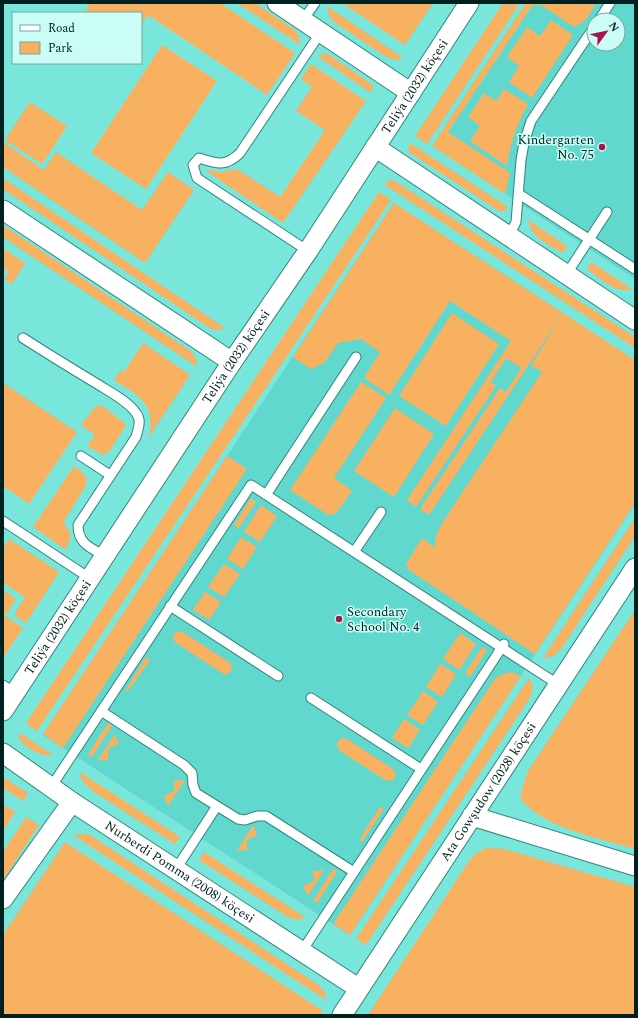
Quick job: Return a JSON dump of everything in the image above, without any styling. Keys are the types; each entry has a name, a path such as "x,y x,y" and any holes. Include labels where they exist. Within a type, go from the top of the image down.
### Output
{"street":[{"path":"277,3 411,93"},
{"name":"Teliýa (2032) köçesi","path":"3,711 9,689 91,579 232,362 308,251 469,3"},
{"path":"375,148 566,275 633,315"},
{"path":"3,210 232,362"},
{"name":"Ata Gowşudow (2028) köçesi","path":"342,1015 358,988 635,568"},
{"name":"Nurberdi Pomma (2008) köçesi","path":"3,753 72,802 358,988"},
{"path":"3,899 72,802"},
{"path":"472,816 635,866"}],"lane":[{"path":"303,20 315,3"},
{"path":"604,12 610,3"},
{"path":"308,251 197,178 193,165 199,158 223,164 233,160 240,153 321,32"},
{"path":"509,236 516,222 521,160 524,142 531,121 586,39"},
{"path":"519,194 635,269"},
{"path":"566,275 607,212"},
{"path":"23,338 112,394 130,406 137,413 139,427 136,436 78,525 78,534 83,543 105,556"},
{"path":"266,495 356,358"},
{"path":"81,456 110,475"},
{"path":"51,787 251,485 503,646 559,685"},
{"path":"354,552 380,512"},
{"path":"3,521 91,579"},
{"path":"170,606 278,676"},
{"path":"302,951 503,646"},
{"path":"312,698 421,769"},
{"path":"101,710 184,765 192,774 193,785 196,792 217,806 238,819 245,820 257,816 266,816 354,872"},
{"path":"176,869 217,806"}],"shaded area":[{"path":"526,3 635,3 635,279 432,146"},
{"name":"Secondary School No. 4","path":"394,203 635,360 635,503 350,935 43,735"}],"green space":[{"path":"90,3 220,3 295,53 267,95 148,15 142,24 142,12 89,12 86,10"},
{"path":"237,3 255,3 295,30 299,36 300,45"},
{"path":"342,3 433,3 405,45"},
{"path":"503,3 520,3 427,144 415,136"},
{"path":"526,3 596,3 590,12 586,12 586,19 584,22 576,26 572,26 541,5 532,6 448,132 510,173 505,194 432,146"},
{"path":"327,6 403,58 397,60 388,58 334,22 329,16"},
{"path":"551,20 573,35 532,98 509,82 519,66 507,57 527,27 540,36"},
{"path":"162,45 217,81 146,189 91,153"},
{"path":"328,54 370,83 373,87 371,93 317,56"},
{"path":"311,64 366,101 283,223 206,171 221,172 237,169 280,197 325,130 296,111 312,87 301,79"},
{"path":"504,89 528,104 514,134 507,166 470,141 480,126 468,117 484,93 496,101"},
{"path":"30,102 67,126 42,164 5,140"},
{"path":"3,142 44,170 56,152 142,210 168,172 194,190 145,263 3,167"},
{"path":"410,143 508,207 503,212 499,211 410,153 408,149"},
{"path":"3,178 225,328 220,330 211,329 3,189"},
{"path":"387,181 395,181 635,337 635,348 385,185"},
{"path":"379,192 391,200 37,731 26,723"},
{"path":"394,203 563,313 429,515 420,509 500,388 506,392 521,368 506,358 491,382 496,386 416,507 407,500 511,341 450,301 389,395 364,378 380,352 361,339 338,343 324,363 311,369 293,357"},
{"path":"528,220 567,246 563,253 536,236"},
{"path":"3,225 192,352 197,361 196,366 3,237"},
{"path":"3,248 25,263 12,284 4,279 9,272 3,267"},
{"path":"591,262 632,289 620,290 608,284 587,269"},
{"path":"452,313 499,344 446,426 399,396"},
{"path":"563,313 635,360 635,503 535,654 409,570 406,564 422,538 434,547 437,533 444,520 542,372 531,365"},
{"path":"143,343 190,375 148,438 150,417 148,409 144,403 131,391 114,380 121,370 124,372"},
{"path":"361,382 386,398 334,478 352,491 337,512 328,515 290,490"},
{"path":"3,383 77,432 29,504 3,486"},
{"path":"101,405 126,424 109,452 103,455 87,446 95,435 81,425 95,407"},
{"path":"395,408 434,434 394,497 354,471"},
{"path":"227,456 247,469 63,748 43,734"},
{"path":"74,466 85,475 87,480 85,487 64,521 71,535 66,550 33,527"},
{"path":"251,498 256,502 239,528 234,525"},
{"path":"261,505 277,516 260,542 244,532"},
{"path":"635,518 635,536 561,649 553,656 543,658"},
{"path":"241,537 257,547 243,569 227,559"},
{"path":"9,539 59,572 26,623 14,615 25,597 3,583 3,548"},
{"path":"224,564 240,574 224,597 208,587"},
{"path":"3,590 16,599 5,616 23,628 3,658"},
{"path":"205,592 221,602 209,620 193,610"},
{"path":"635,610 635,849 574,831 545,818 532,810 521,800 521,792 528,771"},
{"path":"179,631 183,632 229,662 232,668 230,672 226,675 222,673 176,643 173,636"},
{"path":"460,633 476,644 459,670 443,659"},
{"path":"482,647 487,650 470,677 465,673"},
{"path":"146,657 150,660 126,692 125,691"},
{"path":"440,664 456,674 442,697 426,687"},
{"path":"512,672 521,676 350,935 333,924 494,680 500,675"},
{"path":"529,678 533,686 531,696 366,945 356,939"},
{"path":"423,691 438,702 423,725 407,715"},
{"path":"404,719 420,730 408,748 392,738"},
{"path":"108,723 112,726 92,757 88,754"},
{"path":"20,733 53,755 43,755 33,751 18,737"},
{"path":"115,734 119,744 109,748 108,760 98,760"},
{"path":"343,738 347,739 393,769 396,774 395,778 391,781 385,780 340,751 337,743"},
{"path":"80,772 180,837 175,844 94,792 83,781"},
{"path":"3,777 28,793 23,801 3,788"},
{"path":"185,780 168,806 164,796 174,791 174,781"},
{"path":"3,804 15,812 3,831"},
{"path":"380,807 384,809 362,842 360,841 363,833"},
{"path":"26,817 39,825 3,880 3,852"},
{"path":"253,825 257,835 247,840 247,850 237,851"},
{"path":"73,835 90,835 320,986 325,993 326,1000"},
{"path":"65,842 323,1011 320,1015 3,1015 3,935"},
{"path":"486,848 505,849 635,887 635,1015 368,1015 467,864 475,854"},
{"path":"204,852 305,917 297,920 288,917 199,860"},
{"path":"333,869 337,872 317,903 313,901"},
{"path":"324,870 308,896 303,886 314,881 313,871"}],"place":[{"name":"Kindergarten No. 75","path":"602,147"},
{"name":"Secondary School No. 4","path":"339,619"}]}
